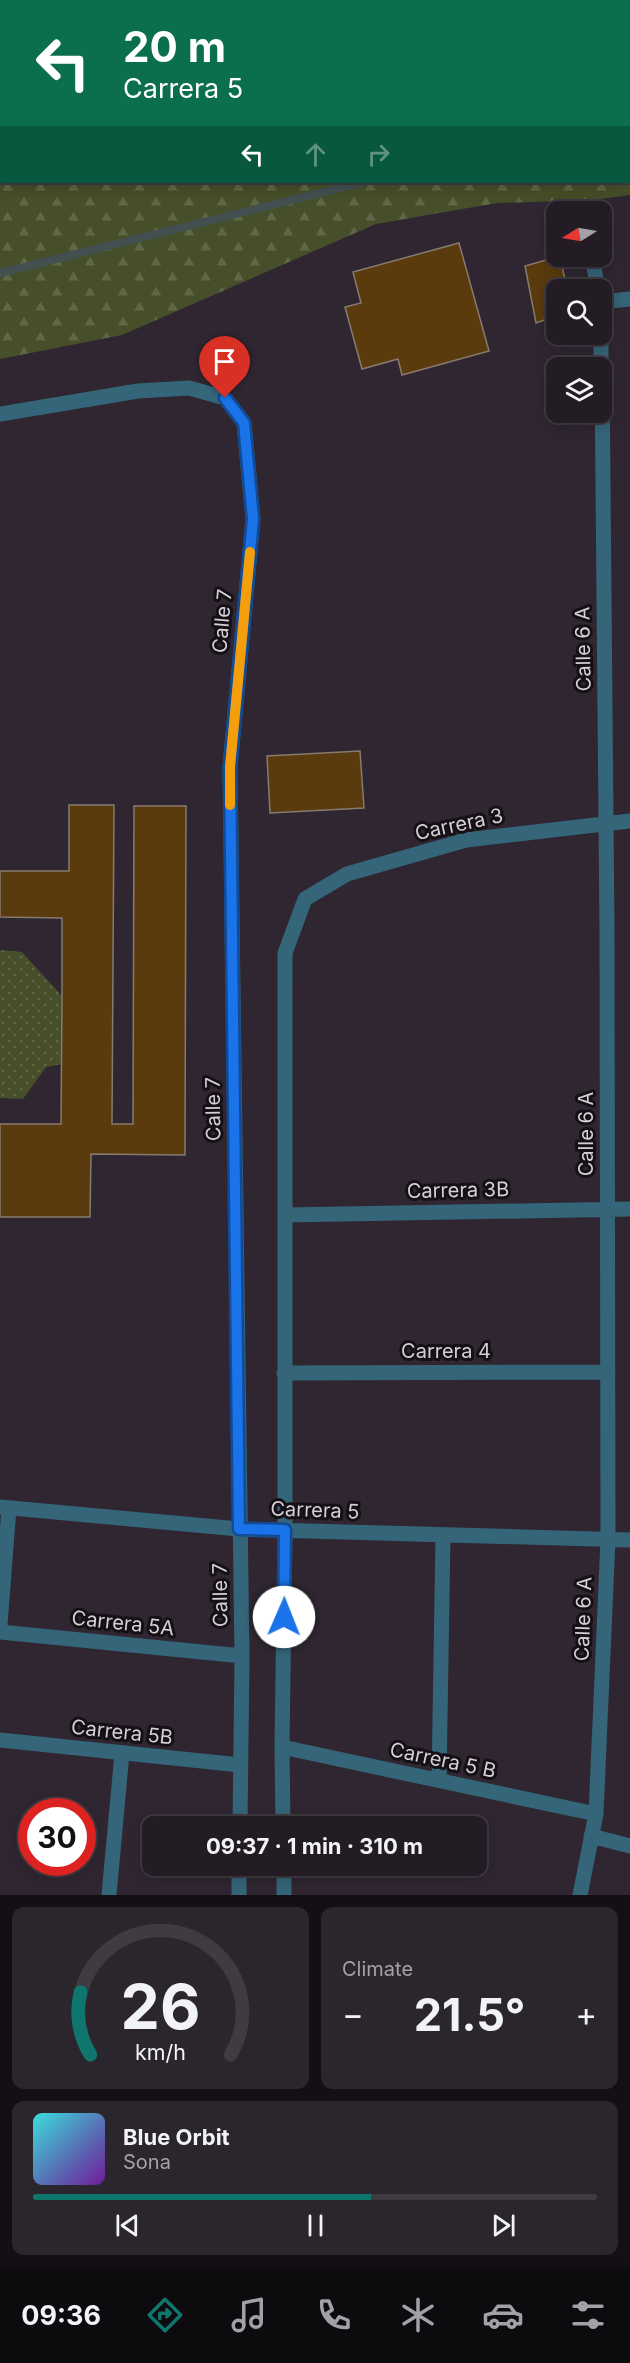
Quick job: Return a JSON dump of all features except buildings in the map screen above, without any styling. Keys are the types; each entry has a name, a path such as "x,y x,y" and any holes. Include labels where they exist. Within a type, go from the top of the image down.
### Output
{"street":[{"path":"612,301 630,299"},
{"name":"Calle 7","path":"0,414 138,391 189,388 225,398 244,423 253,519 230,767 242,1656 240,1816"},
{"name":"Calle 6 A","path":"580,1895 596,1814 608,1539 602,423"},
{"name":"Carrera 3","path":"286,1215 285,953 304,899 347,874 466,840 630,820"},
{"name":"Carrera 3B","path":"286,1215 630,1209"},
{"path":"283,1816 286,1215"},
{"name":"Carrera 4","path":"284,1373 608,1372"},
{"path":"0,1625 5,1508"},
{"name":"Carrera 5","path":"5,1508 239,1529 630,1540"},
{"path":"439,1780 443,1535"},
{"name":"Carrera 5A","path":"0,1632 242,1656"},
{"name":"Carrera 5B","path":"0,1740 240,1766"},
{"name":"Carrera 5 B","path":"282,1747 596,1814"},
{"path":"109,1895 122,1753"},
{"path":"591,1836 630,1846"},
{"path":"239,1876 239,1895"},
{"path":"284,1876 284,1895"}],"green space":[{"path":"0,183 630,183 630,195 593,200 497,203 376,224 122,335 0,359"},
{"path":"0,950 22,952 62,996 62,1064 46,1067 23,1099 0,1098"}],"waterway":[{"path":"0,273 360,183"}],"slow traffic":[{"path":"230,805 230,767 250,552"}],"route":[{"path":"225,398 244,423 253,519 230,767 239,1529 285,1530 284,1617"}]}
